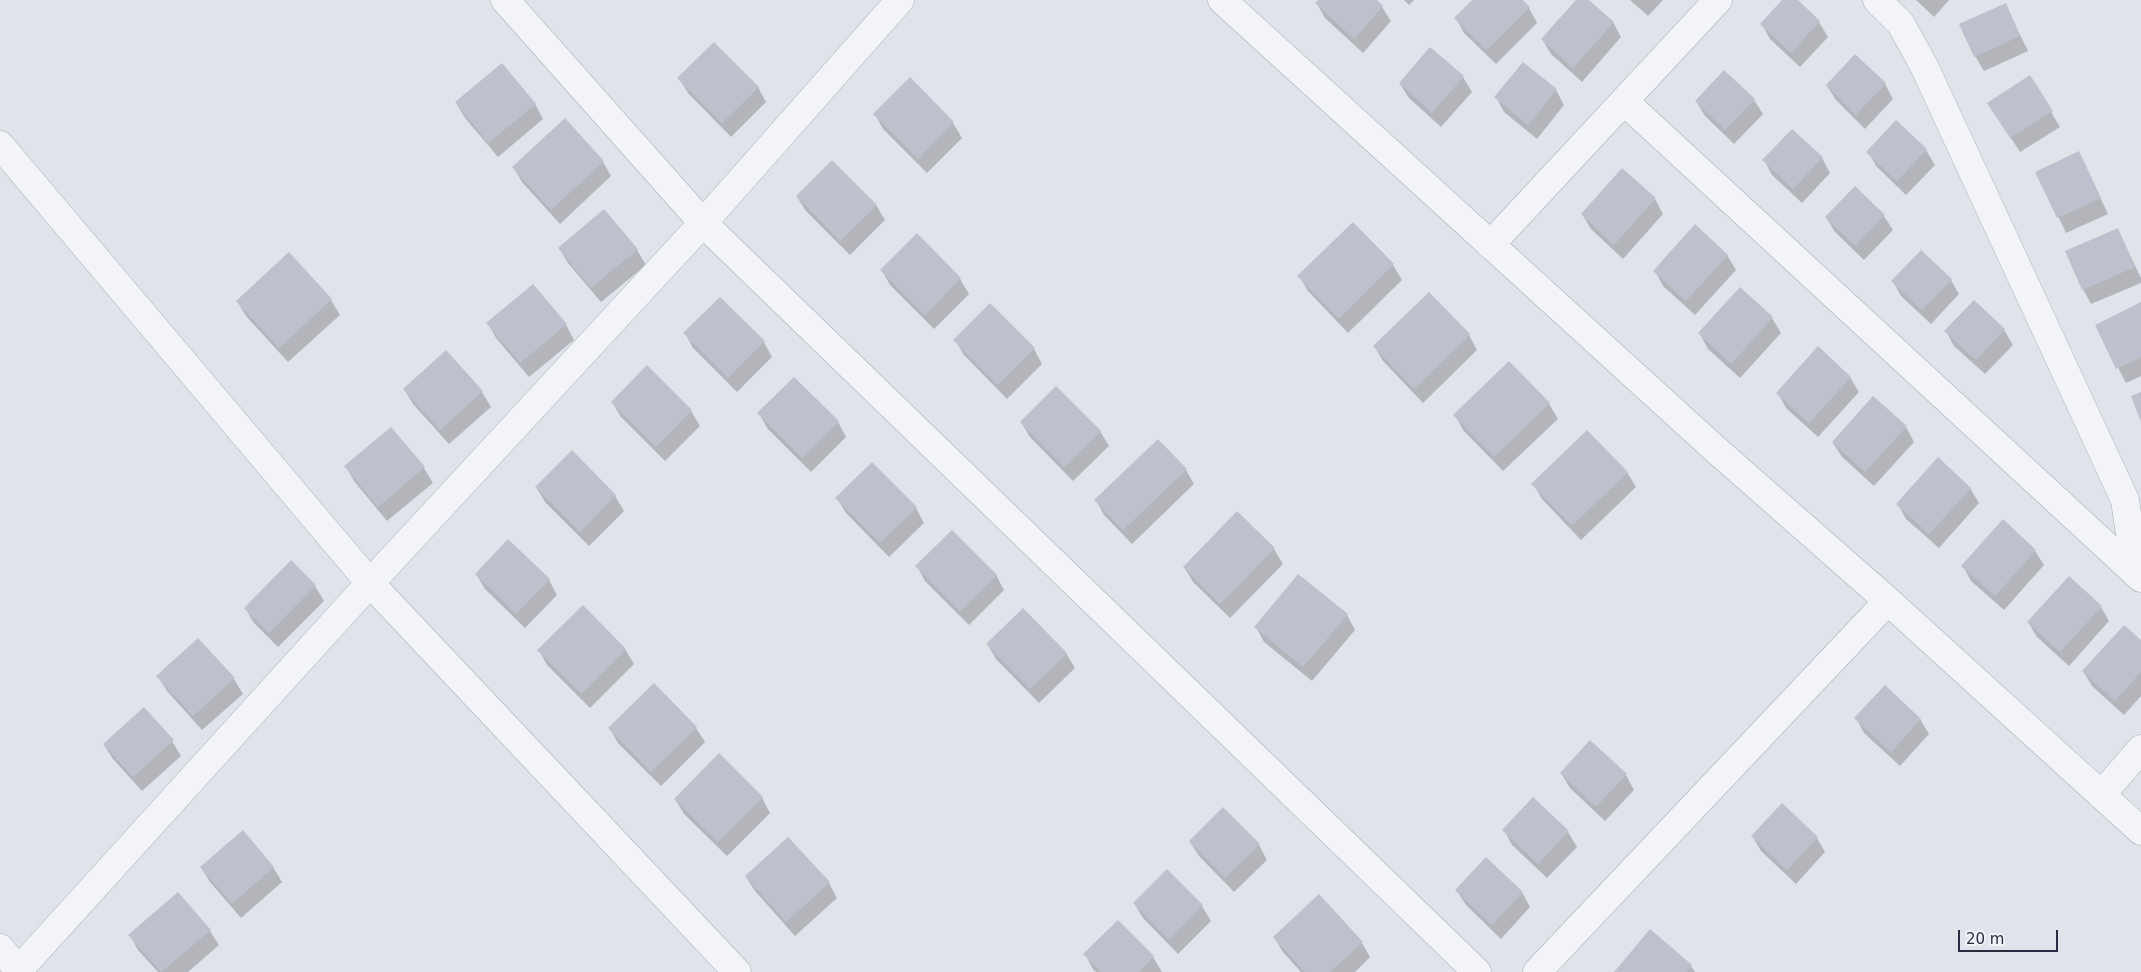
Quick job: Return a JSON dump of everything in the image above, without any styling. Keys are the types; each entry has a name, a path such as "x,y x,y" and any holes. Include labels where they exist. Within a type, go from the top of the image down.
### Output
{"street":[{"path":"505,0 703,223 1477,972"},
{"path":"0,948 18,971 370,583 703,223 900,0"},
{"path":"1222,0 1714,448 1888,602 2141,831"},
{"path":"1490,244 1625,102 1718,0"},
{"path":"1877,0 1901,24 1924,66 2125,500 2139,576"},
{"path":"1625,102 2139,576"},
{"path":"0,145 370,583 737,972"},
{"path":"1537,972 1888,602"},
{"path":"2101,795 2141,749"}],"building":[{"path":"1318,0 1377,0 1383,6 1354,39 1315,3"},
{"path":"1472,0 1523,0 1530,7 1487,50 1454,18"},
{"path":"1576,0 1589,0 1614,22 1573,68 1541,39"},
{"path":"1782,0 1798,0 1820,21 1791,53 1760,24"},
{"path":"2006,3 2020,36 1974,57 1959,24"},
{"path":"714,42 759,87 722,123 677,78"},
{"path":"1430,47 1464,76 1432,113 1399,83"},
{"path":"1855,54 1886,83 1856,115 1826,85"},
{"path":"1523,62 1557,89 1528,125 1494,97"},
{"path":"502,63 536,104 488,143 455,102"},
{"path":"1724,70 1755,99 1725,130 1695,101"},
{"path":"2030,75 2053,111 2010,138 1987,103"},
{"path":"910,77 954,122 918,159 873,114"},
{"path":"565,118 604,161 551,210 512,167"},
{"path":"1896,120 1927,149 1897,181 1866,152"},
{"path":"1792,129 1823,157 1793,189 1762,160"},
{"path":"2079,151 2101,198 2057,218 2035,172"},
{"path":"832,160 877,205 840,241 796,196"},
{"path":"1622,168 1656,198 1614,245 1581,214"},
{"path":"1855,186 1885,215 1855,246 1825,217"},
{"path":"604,209 638,249 591,288 558,248"},
{"path":"1353,222 1394,264 1339,319 1297,276"},
{"path":"1695,224 1728,255 1686,301 1653,271"},
{"path":"2118,228 2135,267 2082,290 2065,251"},
{"path":"917,233 961,278 925,315 880,270"},
{"path":"1921,250 1952,279 1922,310 1891,281"},
{"path":"289,252 332,299 279,348 236,301"},
{"path":"533,284 567,324 520,363 486,323"},
{"path":"1740,287 1773,317 1731,364 1698,333"},
{"path":"1429,292 1470,334 1414,389 1373,346"},
{"path":"720,297 765,341 728,378 683,333"},
{"path":"1974,300 2005,329 1976,360 1944,331"},
{"path":"2141,302 2141,357 2116,369 2095,325"},
{"path":"990,303 1035,348 998,385 953,340"},
{"path":"1818,346 1851,377 1809,423 1776,393"},
{"path":"446,350 483,391 440,430 403,389"},
{"path":"1509,361 1550,403 1494,457 1453,415"},
{"path":"647,365 692,410 656,447 611,402"},
{"path":"794,377 839,421 802,458 757,413"},
{"path":"1056,386 1101,431 1064,467 1020,422"},
{"path":"2141,392 2141,422 2131,396"},
{"path":"1873,396 1907,426 1865,472 1832,442"},
{"path":"391,427 425,467 378,507 344,466"},
{"path":"1587,430 1628,472 1572,526 1531,484"},
{"path":"1158,439 1187,469 1123,530 1094,500"},
{"path":"572,450 616,495 580,532 535,487"},
{"path":"1938,457 1971,488 1929,534 1896,504"},
{"path":"872,462 917,507 880,543 835,498"},
{"path":"1237,511 1275,548 1220,604 1183,567"},
{"path":"2003,519 2036,550 1995,596 1961,566"},
{"path":"952,530 997,575 960,611 915,566"},
{"path":"508,539 550,579 516,614 475,574"},
{"path":"291,560 316,585 269,633 244,608"},
{"path":"1298,574 1348,614 1303,667 1254,627"},
{"path":"2069,576 2102,606 2060,652 2027,622"},
{"path":"583,605 626,649 581,694 537,650"},
{"path":"1023,608 1067,653 1030,689 986,644"},
{"path":"2124,625 2141,640 2141,672 2115,701 2082,671"},
{"path":"198,638 235,678 193,716 156,676"},
{"path":"654,683 697,727 651,772 608,728"},
{"path":"1885,685 1921,719 1891,752 1854,718"},
{"path":"144,707 174,740 133,777 103,744"},
{"path":"1590,740 1627,774 1596,807 1560,773"},
{"path":"719,753 763,797 718,842 674,799"},
{"path":"1533,797 1569,831 1538,864 1502,830"},
{"path":"1782,803 1818,837 1787,870 1751,836"},
{"path":"1223,807 1260,844 1225,878 1189,841"},
{"path":"243,830 274,867 232,904 200,867"},
{"path":"788,837 830,882 786,922 745,876"},
{"path":"1486,857 1523,892 1492,925 1455,890"},
{"path":"1167,869 1203,905 1169,940 1133,903"},
{"path":"178,892 211,930 161,972 128,935"},
{"path":"1319,894 1363,942 1330,972 1305,972 1273,937"},
{"path":"1118,920 1154,956 1139,972 1101,972 1083,954"},
{"path":"1650,929 1692,965 1687,972 1614,972"}]}
